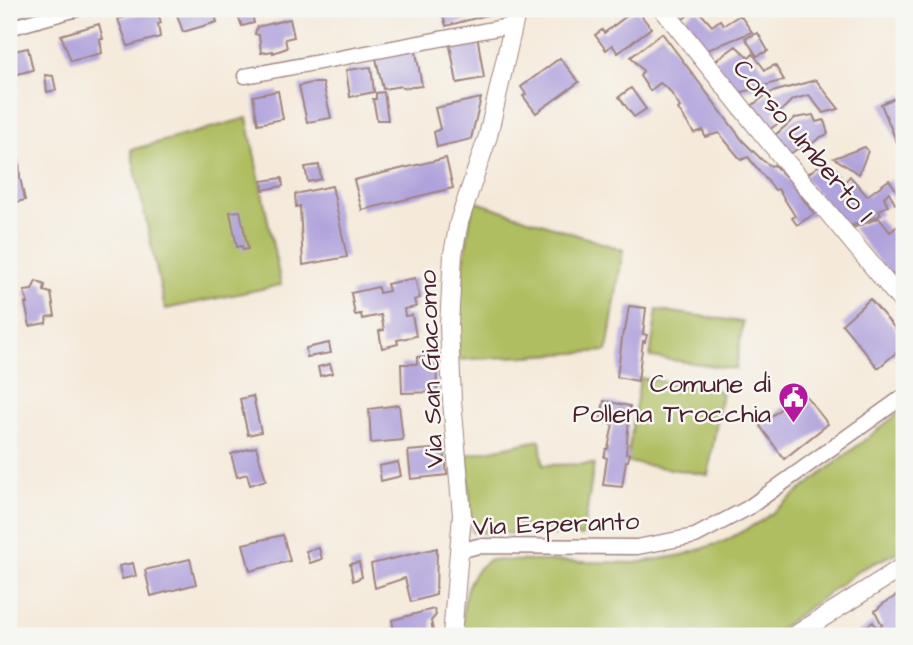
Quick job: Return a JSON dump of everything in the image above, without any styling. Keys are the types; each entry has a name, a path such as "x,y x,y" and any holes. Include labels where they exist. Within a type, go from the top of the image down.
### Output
{"street":[{"path":"9,28 77,9"},
{"name":"Corso Umberto I","path":"663,9 904,304"},
{"name":"Via San Giacomo","path":"245,76 515,17 488,135 459,222 453,254 449,325 452,401 462,515 452,636"},
{"name":"Via Esperanto","path":"460,551 478,546 637,547 695,536 748,508 904,396"},
{"path":"794,636 904,566"}],"green space":[{"path":"247,118 281,285 165,309 131,150"},
{"path":"474,201 623,250 607,351 458,360 462,280"},
{"path":"657,310 743,322 736,369 650,357"},
{"path":"640,378 722,391 708,475 627,462"},
{"path":"904,409 904,549 861,569 770,636 461,636 469,584 473,575 489,560 635,563 683,555 725,541 763,520"},
{"path":"540,440 543,465 594,464 583,536 472,532 467,455"}],"building":[{"path":"157,9 161,23 158,24 160,37 128,46 118,19"},
{"path":"175,9 213,9 217,22 183,32"},
{"path":"251,9 254,23 242,26 236,11"},
{"path":"441,9 506,9 506,10 446,26"},
{"path":"636,9 651,28 618,53 612,45 606,50 595,35 602,30 604,33"},
{"path":"697,9 712,26 720,20 724,25 740,15 752,32 705,51 680,21"},
{"path":"290,19 294,37 285,39 287,48 273,53 261,53 259,35 255,34 257,27"},
{"path":"99,24 103,39 100,39 102,53 71,61 61,35"},
{"path":"662,33 743,141 762,160 774,165 790,181 814,214 797,225 792,218 795,216 778,189 775,190 748,157 741,160 719,133 705,137 703,130 694,133 669,90 660,83 650,91 640,76 643,71 631,57"},
{"path":"758,33 768,51 757,56 745,38"},
{"path":"477,34 484,78 457,83 449,40"},
{"path":"415,46 422,86 383,89 375,54"},
{"path":"736,46 749,58 753,54 765,70 775,65 784,80 739,93 715,61"},
{"path":"28,48 33,70 9,76 9,52"},
{"path":"560,58 579,82 536,113 523,96 526,94 521,87"},
{"path":"371,67 374,92 350,97 346,70"},
{"path":"45,75 53,76 56,90 47,92"},
{"path":"816,80 839,109 823,113 809,95 792,100 780,112 776,109 773,112 780,122 769,130 750,107 769,93"},
{"path":"323,83 331,118 307,122 299,86"},
{"path":"631,88 646,109 634,117 619,97"},
{"path":"278,91 283,119 258,124 253,96"},
{"path":"384,92 388,120 377,120 373,99 376,99 376,93"},
{"path":"904,94 904,143 898,145 881,104"},
{"path":"481,98 471,139 437,147 434,132 440,129 435,108"},
{"path":"813,115 816,122 824,120 828,134 803,151 800,147 789,155 774,136 795,118"},
{"path":"865,147 868,151 859,174 834,158"},
{"path":"446,158 453,188 362,210 354,180"},
{"path":"19,161 25,200 9,204 9,163"},
{"path":"822,163 844,183 850,176 867,196 889,180 902,198 904,197 904,214 899,202 895,204 889,192 884,197 888,206 879,210 881,215 845,228 804,177"},
{"path":"319,165 321,179 308,182 305,167"},
{"path":"282,178 283,186 263,190 262,181"},
{"path":"332,186 347,257 303,265 300,206 296,207 295,194"},
{"path":"240,211 248,249 243,250 242,246 237,247 230,212"},
{"path":"879,218 890,232 902,223 904,227 904,286 894,273 891,277 852,228"},
{"path":"415,278 420,298 414,300 416,307 404,309 405,316 412,315 416,336 397,340 398,344 382,348 379,331 384,330 381,315 362,319 361,314 355,315 351,293 378,287 379,293 389,291 387,284"},
{"path":"36,281 45,285 44,291 51,293 55,316 47,317 46,323 30,326 24,291 32,290"},
{"path":"870,299 904,339 904,346 878,368 842,324"},
{"path":"629,306 646,308 643,334 647,335 645,342 643,341 638,381 617,377"},
{"path":"329,343 331,353 307,357 306,348"},
{"path":"436,356 437,392 402,393 401,364 417,364 417,357"},
{"path":"330,364 333,373 320,376 318,367"},
{"name":"Comune di Pollena Trocchia","path":"802,391 828,424 784,459 760,426"},
{"path":"253,396 261,432 248,435 240,399"},
{"path":"604,401 630,406 626,453 630,454 626,461 622,487 603,485 607,458 604,457 613,424 600,421"},
{"path":"399,405 403,440 371,443 369,409"},
{"path":"256,447 266,480 250,485 247,474 237,477 231,454"},
{"path":"444,448 447,475 411,479 408,451"},
{"path":"398,462 401,476 381,481 379,466"},
{"path":"283,535 290,561 250,571 243,544"},
{"path":"319,548 322,559 310,563 306,551"},
{"path":"437,548 436,595 411,602 405,578 375,588 371,564"},
{"path":"190,559 196,584 151,596 145,570"},
{"path":"359,562 362,577 353,581 350,564"},
{"path":"133,563 136,576 122,579 119,566"},
{"path":"904,591 904,633 897,636 853,636 873,622 877,629 882,625 875,611"},
{"path":"434,609 436,615 431,621 434,636 395,636 392,620"}],"place":[{"name":"Comune di Pollena Trocchia","path":"794,425"}]}
